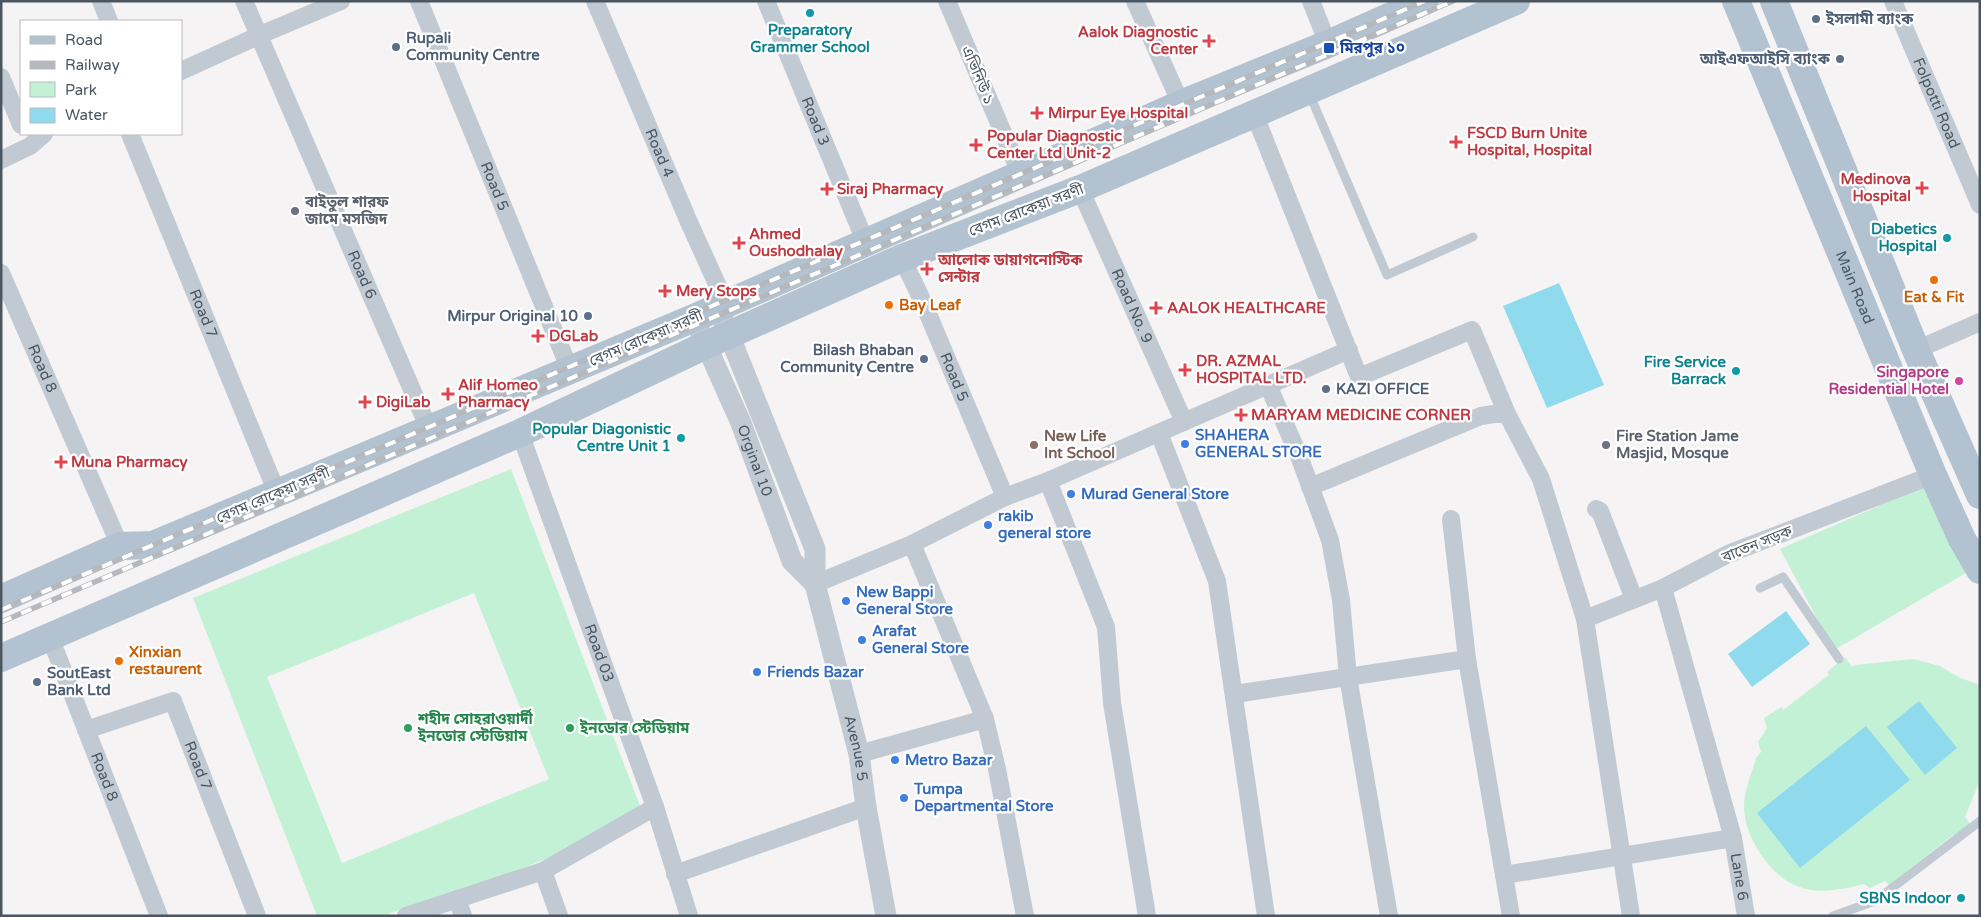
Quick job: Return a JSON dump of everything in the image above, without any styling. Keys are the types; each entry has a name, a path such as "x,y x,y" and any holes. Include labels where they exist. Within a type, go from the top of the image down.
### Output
{"main road":[{"name":"বেগম রোকেয়া সরণী","path":"1,599 120,546 153,545 713,310 1181,104 1328,44 1424,1"},
{"name":"বেগম রোকেয়া সরণী","path":"1,658 716,347 902,258 1080,190 1516,1"},
{"name":"Main Road","path":"1736,1 1933,475 1962,539 1980,570"},
{"path":"1774,1 1916,350 1980,495"}],"street":[{"path":"101,1 109,20"},
{"name":"Road 6","path":"244,1 429,429"},
{"path":"182,71 341,1"},
{"name":"Road 5","path":"419,1 570,370"},
{"name":"Road 4","path":"595,1 688,220 713,310"},
{"name":"Road 3","path":"766,1 865,242"},
{"name":"এভিনিউ ১","path":"947,1 1021,176"},
{"path":"1135,1 1181,104"},
{"path":"1310,1 1328,44"},
{"name":"Folpotti Road","path":"1893,1 1980,205"},
{"path":"1,77 20,123"},
{"path":"1254,113 1359,377 1472,330 1507,414 1542,479 1584,619 1631,916"},
{"path":"1,160 28,140 41,135"},
{"name":"Road 7","path":"130,135 277,493"},
{"name":"Road No. 9","path":"1080,190 1184,422"},
{"name":"Road 5","path":"902,258 923,302 1005,497"},
{"name":"Road 8","path":"1,272 120,546"},
{"path":"713,310 716,347"},
{"path":"1916,350 1980,322"},
{"name":"Orginal 10","path":"716,347 741,423 792,561 815,584"},
{"name":"Avenue 5","path":"716,347 815,548 815,584 859,754 885,916"},
{"path":"815,584 912,544 1005,497 1048,481 1349,350"},
{"path":"1268,386 1299,456 1330,540 1340,600 1348,677 1389,916"},
{"path":"1310,487 1481,416 1507,414"},
{"name":"Road 03","path":"520,433 655,807 689,916"},
{"path":"1158,433 1218,581 1266,916"},
{"name":"বাতেন সড়ক","path":"1584,619 1662,588 1728,554 1933,475"},
{"path":"1048,481 1106,627 1112,703 1147,916"},
{"path":"1596,508 1600,511 1634,599"},
{"path":"1451,519 1467,659 1511,916"},
{"path":"912,544 985,719 997,769 1025,916"},
{"name":"Lane 6","path":"1662,588 1733,838 1746,916"},
{"name":"Road 8","path":"50,637 159,916"},
{"path":"1235,694 1467,659"},
{"name":"Road 7","path":"86,730 173,701 257,916"},
{"path":"859,754 985,719"},
{"path":"406,916 460,908 543,870 655,807"},
{"path":"675,874 866,807"},
{"path":"1504,875 1733,838"},
{"path":"543,870 559,916"}],"lane":[{"path":"1308,91 1387,275 1473,237"},
{"path":"1760,588 1783,577 1839,659"},
{"path":"1833,916 1875,901 1980,821"}],"green space":[{"name":"ইনডোর স্টেডিয়াম","path":"511,469 645,819 501,877 474,884 382,916 317,916 193,598","holes":["474,593 549,779 342,863 267,677"]},
{"path":"1929,484 1971,570 1834,650 1780,549"},
{"path":"1845,657 1852,667 1855,665 1913,659 1940,666 1960,678 1978,684 1980,686 1980,780 1965,817 1971,825 1955,838 1953,835 1907,871 1891,887 1885,881 1870,888 1864,884 1818,891 1805,889 1782,877 1760,853 1747,825 1744,812 1745,794 1756,758 1761,752 1758,742 1767,728 1764,718 1781,707 1783,710 1829,675 1827,672"}],"water":[{"path":"1559,283 1604,385 1547,408 1503,306"},
{"path":"1786,611 1810,644 1752,687 1728,654"},
{"path":"1919,701 1957,748 1925,775 1887,727"},
{"path":"1866,726 1910,780 1800,868 1757,813"}],"railway":[{"path":"1,610 1425,1"},
{"path":"1,622 1453,1"}],"place":[{"name":"Preparatory Grammer School","path":"810,13"},
{"name":"ইসলামী ব্যাংক","path":"1816,19"},
{"name":"Aalok Diagnostic Center","path":"1209,41"},
{"name":"Rupali Community Centre","path":"396,47"},
{"name":"মিরপুর ১০","path":"1329,48"},
{"name":"আইএফআইসি ব্যাংক","path":"1840,59"},
{"name":"Mirpur Eye Hospital","path":"1037,113"},
{"name":"FSCD Burn Unite Hospital, Hospital","path":"1456,142"},
{"name":"Popular Diagnostic Center Ltd Unit-2","path":"976,145"},
{"name":"Medinova Hospital","path":"1922,188"},
{"name":"Siraj Pharmacy","path":"827,189"},
{"name":"বাইতুল শারফ জামে মসজিদ","path":"295,211"},
{"name":"Diabetics Hospital","path":"1947,238"},
{"name":"Ahmed Oushodhalay","path":"739,243"},
{"name":"আলোক ডায়াগনোস্টিক সেন্টার","path":"927,269"},
{"name":"Eat & Fit","path":"1934,280"},
{"name":"Mery Stops","path":"665,291"},
{"name":"Bay Leaf","path":"889,305"},
{"name":"AALOK HEALTHCARE","path":"1156,308"},
{"name":"Mirpur Original 10","path":"588,316"},
{"name":"DGLab","path":"538,336"},
{"name":"Bilash Bhaban Community Centre","path":"924,359"},
{"name":"DR. AZMAL HOSPITAL LTD.","path":"1185,370"},
{"name":"Fire Service Barrack","path":"1736,371"},
{"name":"Singapore Residential Hotel","path":"1959,381"},
{"name":"KAZI OFFICE","path":"1326,389"},
{"name":"Alif Homeo Pharmacy","path":"448,394"},
{"name":"DigiLab","path":"365,402"},
{"name":"MARYAM MEDICINE CORNER","path":"1241,415"},
{"name":"Popular Diagonistic Centre Unit 1","path":"681,438"},
{"name":"SHAHERA GENERAL STORE","path":"1185,444"},
{"name":"New Life Int School","path":"1034,445"},
{"name":"Fire Station Jame Masjid, Mosque","path":"1606,445"},
{"name":"Muna Pharmacy","path":"61,462"},
{"name":"Murad General Store","path":"1071,494"},
{"name":"rakib general store","path":"988,525"},
{"name":"New Bappi General Store","path":"846,601"},
{"name":"Arafat General Store","path":"862,640"},
{"name":"Xinxian restaurent","path":"119,661"},
{"name":"Friends Bazar","path":"757,672"},
{"name":"SoutEast Bank Ltd","path":"37,682"},
{"name":"শহীদ সোহরাওয়ার্দী ইনডোর স্টেডিয়াম","path":"408,728"},
{"name":"ইনডোর স্টেডিয়াম","path":"570,728"},
{"name":"Metro Bazar","path":"895,760"},
{"name":"Tumpa Departmental Store","path":"904,798"},
{"name":"SBNS Indoor","path":"1961,898"}]}
